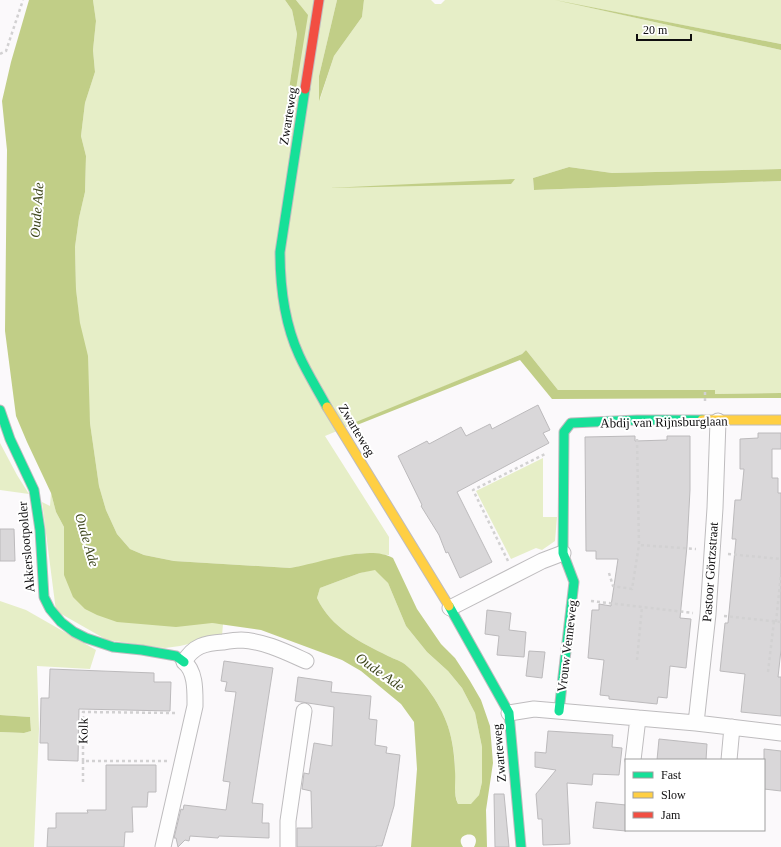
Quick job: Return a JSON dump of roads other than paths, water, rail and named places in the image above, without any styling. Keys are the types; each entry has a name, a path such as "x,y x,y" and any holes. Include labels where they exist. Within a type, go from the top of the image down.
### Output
{"street":[{"name":"Zwarteweg","path":"319,0 280,252 280,277 283,302 288,324 299,355 320,393 450,608 509,713 521,847"},
{"name":"Akkerslootpolder","path":"0,410 10,439 34,490 38,515 44,597 50,609 61,622 74,632 86,638 113,647 176,656 184,662"},
{"name":"Abdij van Rijnsburglaan","path":"574,582 563,553 564,432 572,423 637,420 781,420"},
{"name":"Pastoor Görtzstraat","path":"696,723 708,614 718,421"},
{"path":"450,608 515,574 563,553"},
{"name":"Vrouw Venneweg","path":"559,711 574,582"},
{"path":"163,847 195,706 195,686 188,665 184,662 189,652 199,646 212,642 242,640 274,647 306,661"},
{"name":"Vrouw Venneweg","path":"509,713 534,709 696,723 781,733"},
{"path":"288,847 288,821 304,712"},
{"path":"633,759 638,718"},
{"path":"729,759 732,727"}],"water":[{"name":"Oude Ade","path":"29,0 93,0 96,21 93,50 95,72 85,103 81,136 86,156 85,192 79,218 75,247 76,289 80,323 88,356 90,423 99,486 106,510 117,534 130,549 144,555 174,561 290,568 357,554 383,554 393,558 417,609 441,644 455,658 481,700 490,726 493,763 486,810 487,847 474,847 476,841 475,837 468,835 461,838 463,847 411,847 417,769 414,722 401,704 361,671 342,660 261,630 212,623 176,627 117,622 85,609 73,597 64,575 64,527 56,512 51,493 16,416 5,331 7,150 2,101 11,62","holes":["375,570 388,583 406,626 427,652 448,671 462,688 475,713 482,747 482,782 479,795 471,804 458,804 456,800 454,758 451,735 443,714 432,694 414,672 405,664 367,645 338,626 323,609 317,598 320,588 360,573"]},
{"path":"285,0 296,0 308,15 289,132 283,131 297,34 292,10"},
{"path":"337,0 364,0 362,17 334,56 319,101 319,76"},
{"path":"555,0 781,44 781,50"},
{"path":"569,167 612,173 781,169 781,181 534,190 533,178"},
{"path":"515,179 511,184 329,188"},
{"path":"526,350 558,390 715,390 715,394 781,393 781,398 552,399 520,360 352,427 351,424 522,354"},
{"path":"0,715 30,717 31,731 24,733 0,732"}]}
